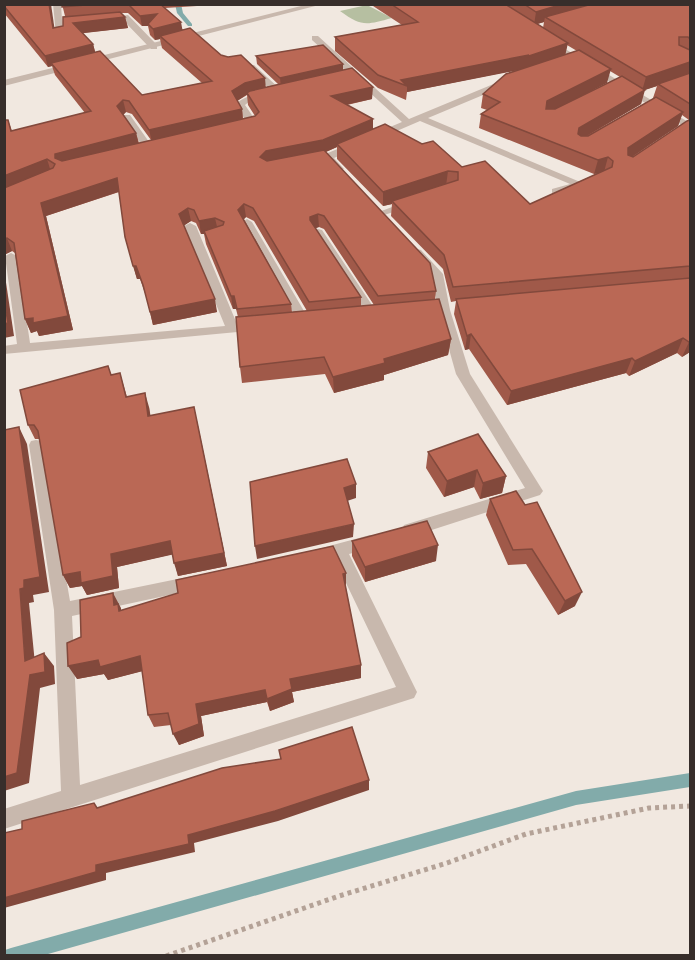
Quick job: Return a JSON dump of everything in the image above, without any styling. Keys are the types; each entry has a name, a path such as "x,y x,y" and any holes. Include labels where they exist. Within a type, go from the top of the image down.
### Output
{"street":[{"path":"57,4 60,35"},
{"path":"4,83 320,4"},
{"path":"107,9 109,19"},
{"path":"99,20 125,17 154,47"},
{"path":"59,23 69,22"},
{"path":"540,35 690,127"},
{"path":"315,38 354,74 414,120 584,183 556,191"},
{"path":"555,65 576,58"},
{"path":"245,61 278,92"},
{"path":"343,76 354,74"},
{"path":"350,181 322,158 523,76"},
{"path":"608,87 619,84"},
{"path":"230,129 253,124 240,105 245,101 288,90"},
{"path":"640,97 650,93"},
{"path":"639,110 652,104"},
{"path":"127,117 143,151 160,146"},
{"path":"678,131 690,127"},
{"path":"381,213 421,200"},
{"path":"247,222 305,323"},
{"path":"190,226 201,239 233,329"},
{"path":"318,232 374,316"},
{"path":"305,559 339,551 535,492 463,374 444,310 437,274 405,239"},
{"path":"11,256 24,349"},
{"path":"4,350 269,326"},
{"path":"36,445 63,610 71,798"},
{"path":"4,819 408,692 339,551"},
{"path":"63,610 213,578"}],"path":[{"path":"166,956 339,896 447,863 526,834 649,808 690,806"}],"green space":[{"path":"367,5 392,18 364,23 340,11"}],"building":[{"path":"4,4 49,4 53,28 63,26 63,17 120,12 125,17 73,23 93,44 45,56"},
{"path":"62,4 98,4 62,7"},
{"path":"128,4 160,4 181,22 153,29 148,24 157,14 140,16"},
{"path":"391,4 505,4 568,43 526,57 529,55 401,80 407,86 378,75 335,37 418,22"},
{"path":"524,4 563,4 536,12"},
{"path":"592,4 690,4 690,39 679,37 679,45 690,50 690,62 646,77 545,17"},
{"path":"190,28 221,55 228,57 241,55 265,78 245,83 232,91 242,109 149,130 129,101 123,100 117,106 136,133 55,154 55,158 62,161 255,116 259,112 247,93 250,91 352,68 373,87 331,96 373,119 323,140 266,151 260,157 267,161 324,150 430,263 436,291 378,296 324,216 318,214 310,217 310,220 361,297 309,302 253,208 244,204 238,210 291,304 237,309 234,296 231,296 204,231 223,225 224,222 215,218 199,221 194,210 188,208 179,214 215,299 150,312 143,285 136,266 133,266 125,237 117,178 41,203 68,316 33,323 33,318 25,319 14,243 7,238 4,239 4,188 53,168 55,164 47,159 4,176 4,120 8,120 11,131 91,111 51,63 100,51 142,95 212,81 160,36"},
{"path":"323,45 343,64 280,78 256,56"},
{"path":"579,50 611,69 547,101 546,109 555,109 622,76 645,90 579,128 578,134 581,136 588,136 656,97 683,112 628,148 628,155 633,157 690,120 690,266 453,287 444,255 392,201 458,180 458,172 448,171 383,192 337,144 385,124 422,144 433,141 462,167 485,161 530,204 612,167 613,161 608,157 598,160 481,114 500,102 483,94 506,74"},
{"path":"690,73 690,104 658,84"},
{"path":"690,278 689,342 683,338 635,361 632,358 511,391 471,334 467,336 456,299"},
{"path":"4,299 8,323 4,324"},
{"path":"439,299 451,339 384,359 385,363 333,377 324,357 240,367 236,317"},
{"path":"108,366 111,375 120,373 126,397 145,393 148,416 194,407 224,553 174,563 170,541 111,554 113,576 81,583 80,572 63,575 38,431 34,425 28,425 20,390"},
{"path":"19,427 40,577 24,580 24,588 20,589 25,661 44,653 45,672 30,675 17,773 4,777 4,430"},
{"path":"478,434 506,476 483,483 477,470 447,481 428,452"},
{"path":"347,459 356,484 344,488 354,524 255,546 250,482"},
{"path":"516,491 525,505 537,502 582,592 565,601 532,549 513,550 490,499"},
{"path":"427,521 438,545 365,567 352,541"},
{"path":"333,546 346,573 343,574 361,665 290,679 292,689 267,699 265,690 196,704 199,724 173,734 168,713 148,715 140,656 100,667 98,660 68,666 67,643 81,637 80,600 113,593 114,605 118,604 119,611 178,593 176,580"},
{"path":"352,727 369,780 275,811 188,835 189,844 96,865 96,872 4,898 4,833 22,829 22,821 94,803 97,808 222,768 281,759 279,750"}],"waterway":[{"path":"178,4 180,13 190,25"},
{"path":"11,956 576,798 690,780"}]}
